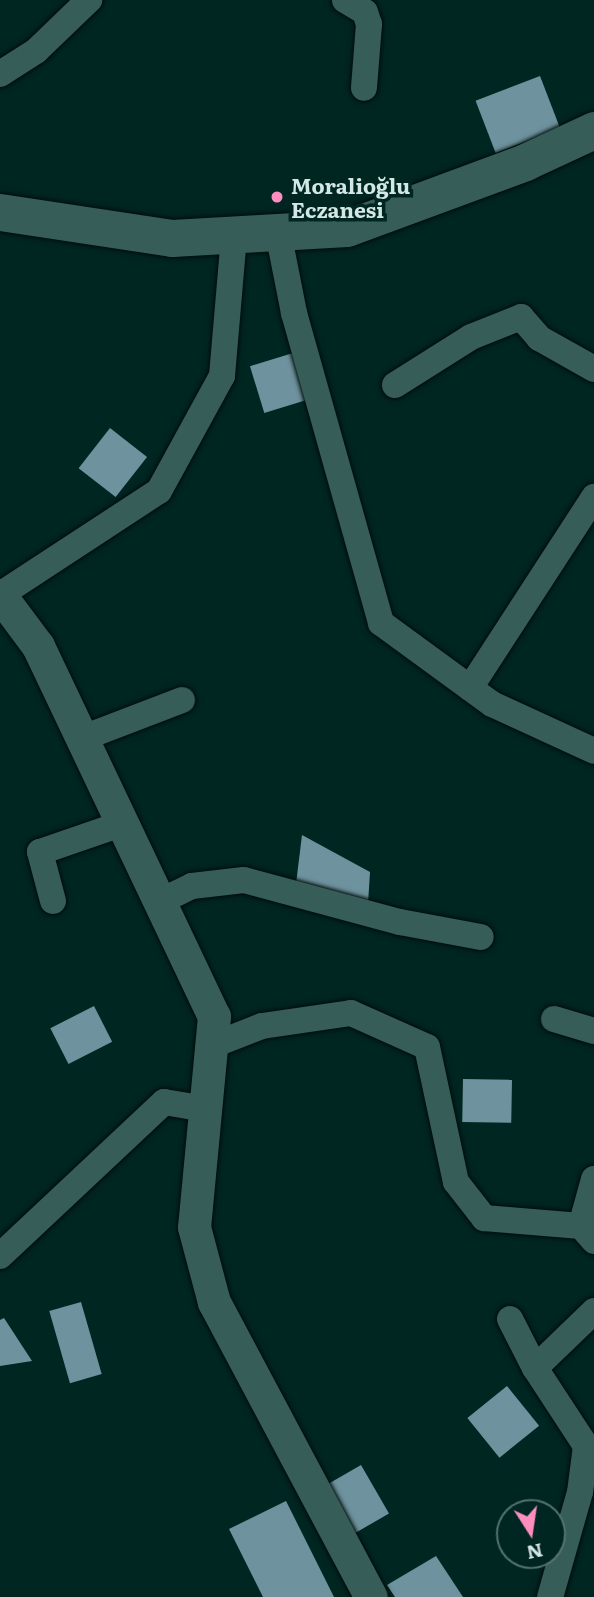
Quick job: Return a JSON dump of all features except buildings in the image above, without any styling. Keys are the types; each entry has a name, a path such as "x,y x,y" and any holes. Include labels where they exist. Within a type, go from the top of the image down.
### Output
{"main road":[{"path":"0,212 172,237 347,228 525,162 594,130"}],"street":[{"path":"0,74 36,51 89,0"},
{"path":"345,0 365,12 369,24 364,88"},
{"path":"278,232 301,340 382,623 492,704 594,751"},
{"path":"234,234 222,376 159,491 0,595 38,646 214,1016 194,1227 214,1302 371,1597"},
{"path":"395,385 471,337 521,317 538,338 594,369"},
{"path":"470,688 594,497"},
{"path":"83,738 183,700"},
{"path":"53,901 40,852 124,823"},
{"path":"161,901 192,886 244,880 400,922 481,937"},
{"path":"211,1046 262,1026 351,1013 427,1047 456,1182 484,1218 587,1233 594,1179"},
{"path":"554,1019 594,1031"},
{"path":"0,1256 164,1102 206,1110"},
{"path":"535,1368 594,1311"},
{"path":"510,1319 535,1368 586,1446 580,1492 551,1597"}],"place":[{"name":"Moralioğlu Eczanesi","path":"277,197"}]}
